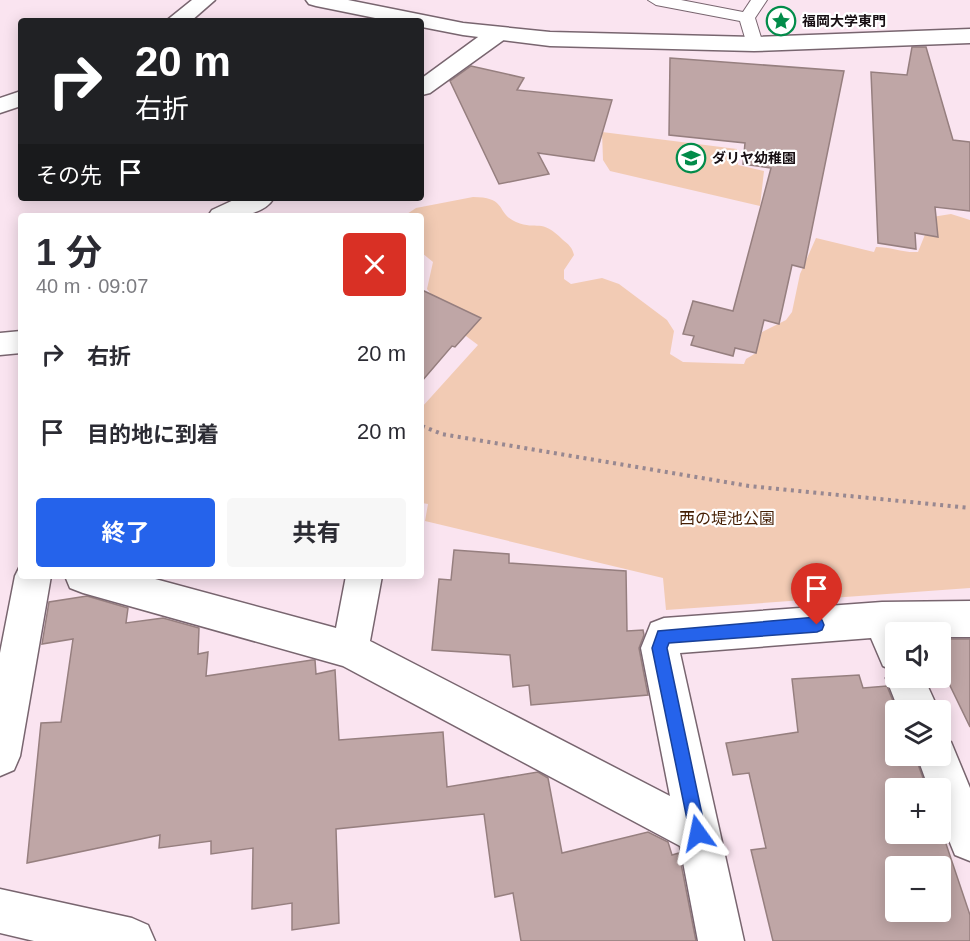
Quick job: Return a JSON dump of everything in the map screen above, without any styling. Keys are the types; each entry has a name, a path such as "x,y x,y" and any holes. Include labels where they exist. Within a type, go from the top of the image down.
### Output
{"street":[{"path":"181,18 205,0"},
{"path":"316,0 412,18"},
{"path":"424,20 497,34 606,42 754,44 970,36"},
{"path":"424,87 497,34"},
{"path":"0,106 18,99"},
{"path":"228,213 254,201"},
{"path":"0,344 18,342"},
{"path":"0,756 32,579"},
{"path":"94,579 350,650 698,833"},
{"path":"350,650 363,579"},
{"path":"951,623 970,619"},
{"path":"721,941 660,648 664,636 885,636"},
{"path":"940,766 970,840"},
{"path":"0,911 132,941"}],"lane":[{"path":"656,0 747,18"},
{"path":"754,44 747,18 759,0"}],"path":[{"path":"424,427 442,434 749,486 970,508"}],"green space":[{"path":"602,132 737,149 738,165 764,171 760,206 610,171 603,160"},
{"name":"西の堤池公園","path":"473,197 492,200 510,219 549,229 567,243 574,255 564,270 564,279 571,284 602,278 619,284 667,320 674,331 670,354 683,362 744,364 746,359 756,353 762,332 786,320 792,312 800,274 816,238 874,252 876,247 918,252 932,217 951,214 970,220 970,588 666,610 663,578 425,521 428,504 424,503 424,405 478,345 462,333 427,289 433,262 424,255 424,213 408,213 416,208"}],"building":[{"path":"912,47 926,47 953,140 970,142 970,211 935,207 938,237 915,233 916,249 878,243 871,72 907,75"},
{"path":"670,58 844,71 804,268 792,265 779,324 764,320 756,353 735,348 733,356 691,345 694,336 683,334 693,301 733,311 771,168 743,164 745,143 669,135"},
{"path":"471,66 524,78 517,90 612,100 594,161 538,153 549,174 499,184 450,81"},
{"path":"424,291 481,318 455,347 452,346 424,379"},
{"path":"454,550 509,554 509,563 626,571 627,631 643,630 644,635 639,648 648,695 531,705 529,685 513,687 510,655 432,650 439,579 451,580"},
{"path":"87,596 128,608 126,623 163,618 199,628 198,654 208,652 206,676 312,660 315,660 316,674 335,670 339,740 443,732 447,787 538,772 548,778 562,853 648,832 668,842 672,855 679,853 696,941 521,941 513,893 495,897 484,814 336,829 339,923 292,930 292,903 252,909 253,848 211,854 211,841 159,848 160,835 27,863 41,723 61,722 73,639 42,644 49,602"},
{"path":"951,639 970,639 970,727 951,688"},
{"path":"859,675 863,688 885,686 888,688 893,700 885,700 885,766 919,766 923,778 885,778 885,844 946,844 950,856 885,856 885,922 951,922 951,859 970,915 970,941 773,941 751,850 766,848 749,773 733,775 726,743 798,732 792,679"}],"place":[{"name":"福岡大学東門","path":"781,21"},
{"name":"ダリヤ幼稚園","path":"691,158"}],"route":[{"path":"698,833 660,648 664,636 817,625"}]}
